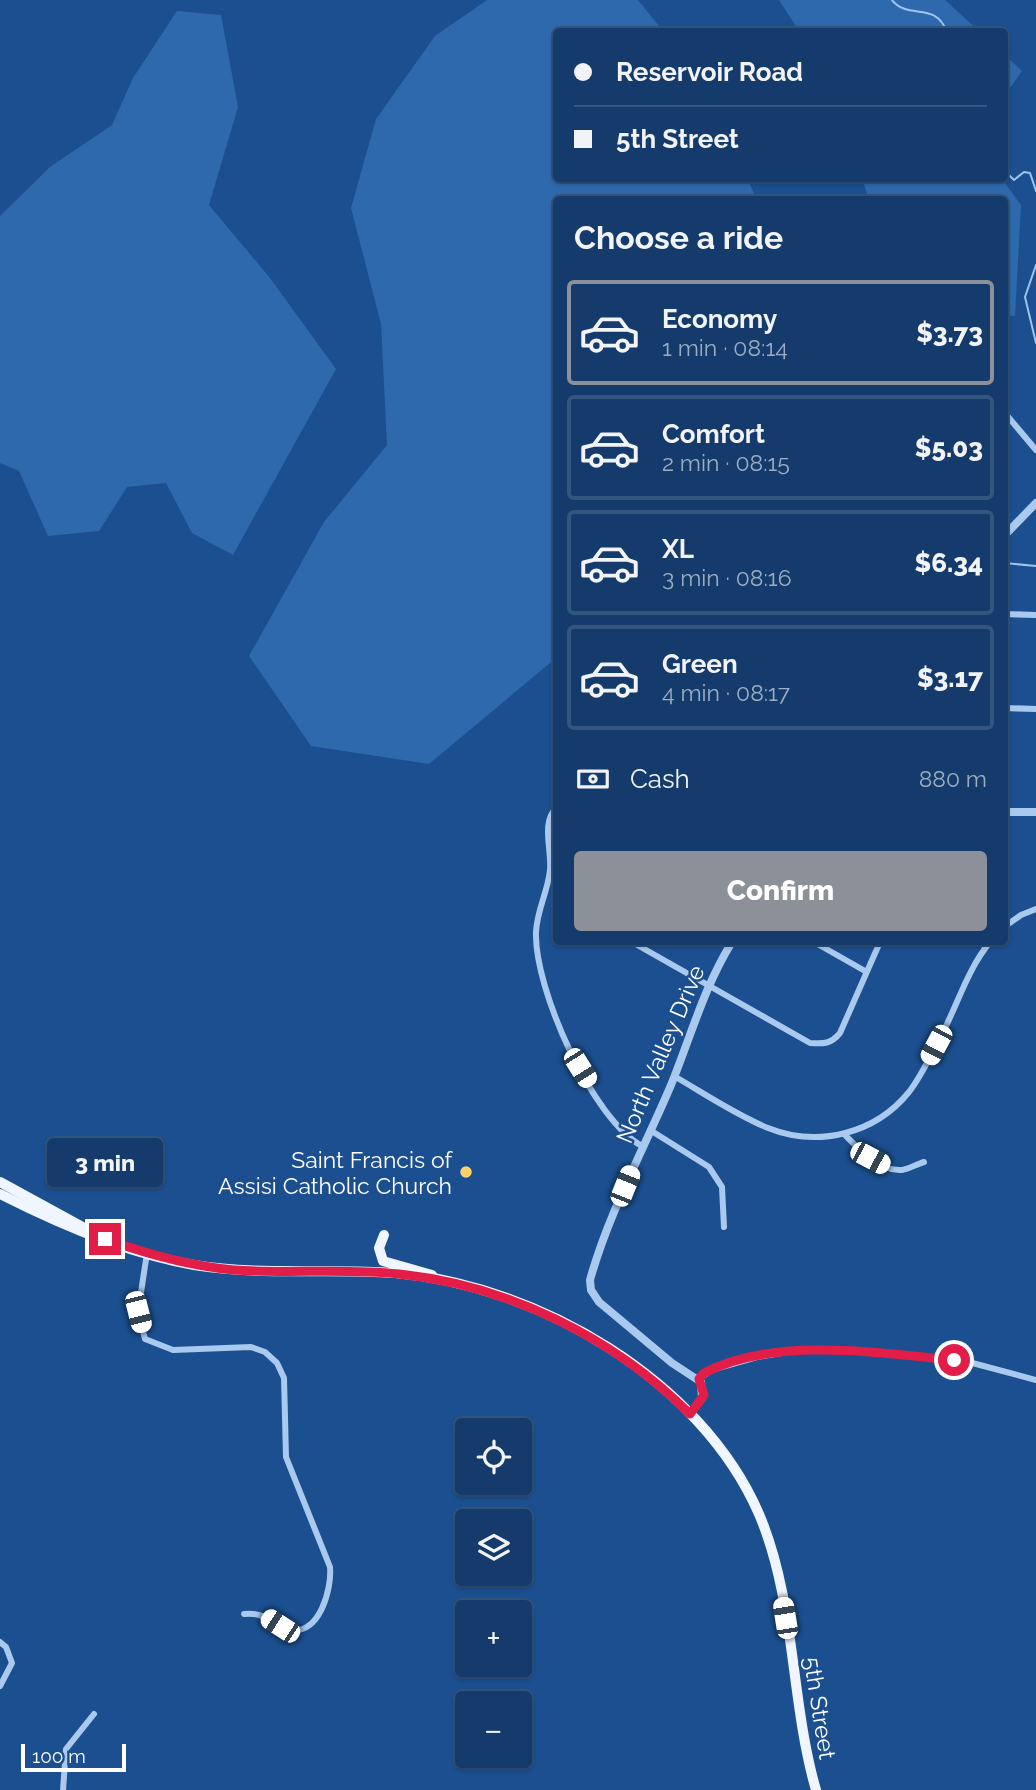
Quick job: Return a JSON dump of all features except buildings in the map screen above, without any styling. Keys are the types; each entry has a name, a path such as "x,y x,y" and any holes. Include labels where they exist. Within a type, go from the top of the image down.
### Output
{"main road":[{"name":"5th Street","path":"0,1182 95,1235"},
{"path":"0,1189 52,1209"},
{"name":"5th Street","path":"0,1195 65,1226 192,1265 233,1270 375,1272 445,1281 518,1304 593,1338 639,1368 690,1414 734,1468 763,1524 778,1575 804,1741 816,1790"},
{"path":"384,1235 379,1248 383,1261 419,1269 445,1281"}],"street":[{"path":"1008,417 1036,450"},
{"path":"1008,532 1036,503"},
{"path":"1008,614 1036,615"},
{"path":"1008,708 1036,709"},
{"path":"1008,812 1036,812"},
{"path":"553,816 548,829 551,866 547,893 538,914 537,953 555,1021 616,1127 627,1139 642,1146"},
{"path":"547,893 553,897"},
{"path":"1008,924 1036,909"},
{"path":"637,945 810,1043 824,1044 834,1041 839,1033 878,945"},
{"name":"North Valley Drive","path":"699,1379 672,1363 609,1310 596,1297 591,1287 594,1269 642,1146 674,1076 708,985 730,945"},
{"path":"819,945 865,971"},
{"path":"674,1076 753,1121 779,1132 810,1138 844,1134 878,1120 908,1093 943,1032 966,977 988,945"},
{"path":"650,1130 709,1167 722,1187 724,1227"},
{"path":"844,1134 870,1158 889,1168 903,1170 924,1161"},
{"path":"147,1253 138,1312 145,1339 173,1350 242,1346 258,1349 277,1363 284,1378 286,1457 330,1567 331,1580 319,1613 307,1626 297,1630 290,1630 257,1612 244,1614"},
{"path":"690,1414 704,1395 699,1379 711,1370 757,1357 800,1350 840,1350 961,1360 1036,1380"},
{"path":"0,1642 12,1663 0,1686"},
{"path":"63,1790 66,1749 93,1714"}],"shaded area":[{"path":"487,0 638,0 661,28 553,28 553,182 749,182 755,196 553,196 553,661 429,764 311,746 249,656 324,522 387,445 381,324 351,208 376,119 435,36"},
{"path":"779,0 945,0 976,28 797,28"},
{"path":"177,11 221,15 238,107 209,205 270,278 336,369 233,555 192,533 166,483 127,487 99,531 48,536 19,471 0,463 0,216 50,167 112,125 133,78"},
{"path":"1008,58 1022,71 1008,91"},
{"path":"863,182 1004,182 1021,205 1015,316 1008,315 1008,196 868,196"}],"waterway":[{"path":"892,0 906,9 936,16 945,28"},
{"path":"1008,174 1014,180 1024,172 1030,173 1036,191"},
{"path":"1036,265 1025,297 1036,343"},
{"path":"1008,563 1036,566"}],"place":[{"name":"Saint Francis of Assisi Catholic Church","path":"466,1172"}],"route":[{"path":"105,1239 179,1262 214,1268 396,1273 475,1288 548,1317 612,1349 639,1368 690,1414 704,1395 699,1379 704,1373 757,1357 800,1350 840,1350 954,1360"}]}
